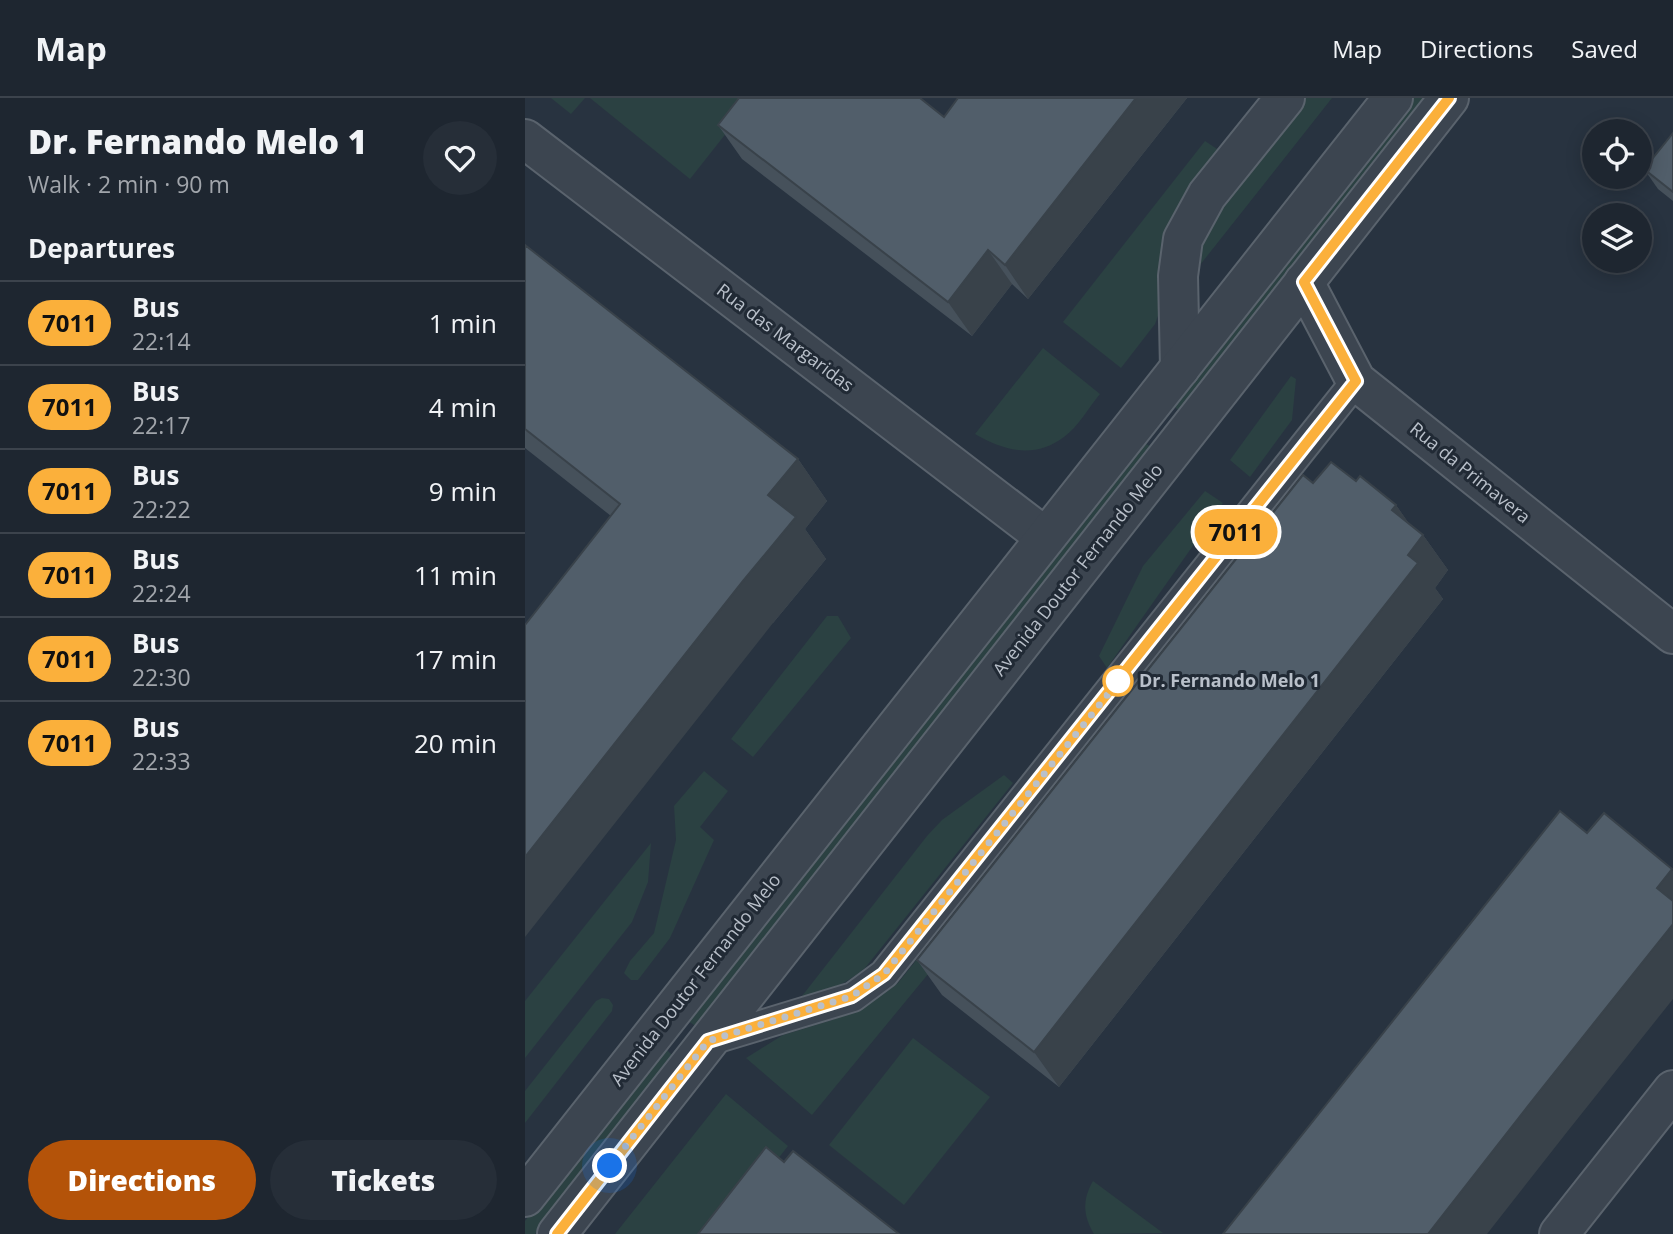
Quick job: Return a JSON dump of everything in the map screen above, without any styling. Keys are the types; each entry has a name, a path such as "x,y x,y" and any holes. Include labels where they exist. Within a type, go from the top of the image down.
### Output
{"street":[{"path":"1179,368 1178,276 1182,239 1207,195 1285,98"},
{"name":"Avenida Doutor Fernando Melo","path":"525,1198 1393,98"},
{"name":"Avenida Doutor Fernando Melo","path":"557,1234 1449,98"},
{"name":"Rua das Margaridas","path":"525,139 1045,537"},
{"name":"Rua da Primavera","path":"1304,282 1356,381 1673,634"},
{"path":"1559,1234 1673,1090"}],"lane":[{"path":"708,1041 852,996 884,974 1356,381"}],"green space":[{"path":"551,98 585,98 571,114"},
{"path":"590,98 754,98 690,179"},
{"path":"1304,98 1332,98 1200,265 1200,249 1222,204"},
{"path":"1410,98 1434,98 1184,415 1169,402"},
{"path":"1205,141 1220,151 1155,324 1121,368 1063,322"},
{"path":"1043,348 1100,394 1079,422 1053,444 1031,450 997,445 975,434"},
{"path":"1291,376 1296,379 1292,420 1250,477 1230,460"},
{"path":"1138,438 1155,450 698,1028 684,1018"},
{"path":"1205,491 1223,503 1107,668 1099,656 1143,566"},
{"path":"827,616 838,616 851,638 753,757 731,739"},
{"path":"704,771 728,791 700,827 714,840 670,938 638,980 631,980 624,973 630,961 654,933 676,840 674,806"},
{"path":"1004,775 1013,783 865,968 835,987 802,996 927,836 942,820"},
{"path":"651,843 648,882 632,922 525,1058 525,1001"},
{"path":"957,909 971,922 812,1115 746,1058 783,1035 835,1019 871,1003 898,983"},
{"path":"609,999 613,1005 612,1011 525,1123 525,1091 596,1001"},
{"path":"913,1038 990,1097 904,1205 829,1145"},
{"path":"662,1045 675,1058 535,1234 525,1234 525,1221"},
{"path":"726,1094 788,1146 719,1234 615,1234"},
{"path":"1093,1181 1163,1233 1094,1234 1085,1208"}],"building":[{"path":"739,98 920,98 944,117 958,98 1136,98 1005,265 988,250 948,302 718,125"},
{"path":"1673,133 1673,192 1652,175 1652,159"},
{"path":"525,245 798,459 768,495 796,517 525,857 525,625 620,504 525,429"},
{"path":"1331,462 1356,481 1360,476 1396,505 1392,510 1423,535 1408,555 1418,563 1034,1052 917,960 1303,475 1313,483"},
{"path":"1560,811 1587,833 1604,813 1672,869 1657,888 1673,901 1673,924 1428,1234 1223,1234"},
{"path":"766,1147 784,1162 793,1151 899,1234 698,1234"}],"bus line":[{"name":"7011","path":"557,1234 708,1041 852,996 884,974 1356,381 1304,282 1449,98"}],"place":[{"name":"Dr. Fernando Melo 1","path":"1118,681"}],"route":[{"path":"610,1166 708,1041 852,996 884,974 1125,673 1118,681"}]}
